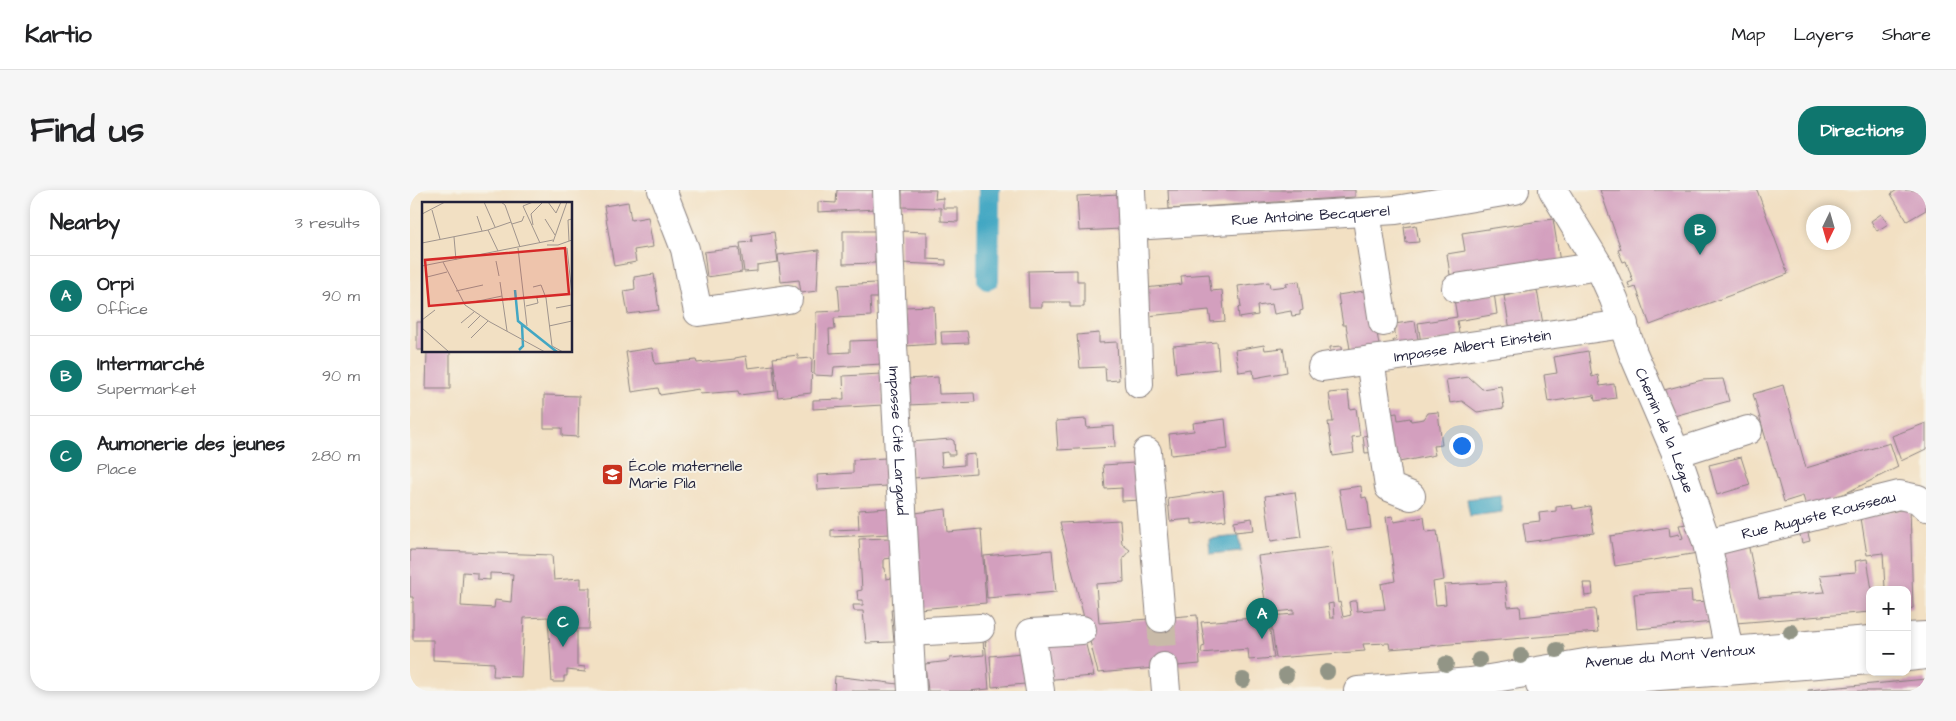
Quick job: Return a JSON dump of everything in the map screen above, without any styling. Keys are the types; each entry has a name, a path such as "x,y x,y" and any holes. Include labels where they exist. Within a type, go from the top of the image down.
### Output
{"street":[{"path":"662,190 685,249 698,312 788,299"},
{"name":"Impasse Cité Largaud","path":"888,190 893,344 912,691"},
{"path":"1131,190 1139,384"},
{"name":"Rue Antoine Becquerel","path":"1133,226 1396,210 1515,190"},
{"name":"Chemin de la Lègue","path":"1553,190 1599,266 1624,324 1633,353 1676,453 1707,543 1730,651"},
{"path":"1366,212 1383,322"},
{"path":"1456,288 1599,266"},
{"name":"Impasse Albert Einstein","path":"1322,367 1624,324"},
{"path":"1370,360 1389,487 1412,496"},
{"path":"1676,453 1748,430"},
{"path":"1147,452 1161,618"},
{"name":"Rue Auguste Rousseau","path":"1707,543 1899,495 1918,499 1926,507"},
{"path":"909,632 980,628"},
{"path":"1040,691 1031,633 1082,630"},
{"path":"1911,637 1926,637"},
{"path":"1911,646 1922,643 1926,637"},
{"name":"Avenue du Mont Ventoux","path":"1358,691 1471,682 1582,663 1866,640"},
{"path":"1810,665 1836,652 1866,650"},
{"path":"1730,651 1761,669"},
{"path":"1911,657 1926,655"},
{"path":"1578,687 1579,677 1586,671 1648,658"},
{"name":"Avenue du Mont Ventoux","path":"1471,682 1578,687 1866,660"}],"water":[{"path":"1500,495 1502,512 1470,516 1467,499"},
{"path":"1239,536 1241,551 1210,554 1209,539"}],"building":[{"path":"837,190 876,190 876,209 818,212 818,202 836,203"},
{"path":"902,190 936,190 935,199 943,198 943,208 958,208 958,222 941,221 941,208 902,207"},
{"path":"1168,190 1355,190 1355,197 1169,209"},
{"path":"1600,190 1757,190 1788,274 1650,325 1636,287 1630,289 1628,283 1633,281 1626,261 1623,262 1618,250 1621,249"},
{"path":"1897,190 1925,190 1926,210 1907,221 1891,194"},
{"path":"1119,194 1121,229 1079,231 1077,196"},
{"path":"628,202 631,220 648,217 653,247 634,250 636,262 614,266 604,206"},
{"path":"1881,214 1888,224 1877,231 1871,221"},
{"path":"1553,219 1560,262 1468,276 1468,272 1450,275 1447,254 1465,251 1462,233"},
{"path":"1416,225 1419,242 1406,243 1404,227"},
{"path":"843,231 876,231 875,263 843,264"},
{"path":"901,231 927,232 927,259 946,260 946,265 901,263"},
{"path":"774,232 778,262 757,265 757,271 744,272 740,243 752,242 751,235"},
{"path":"739,248 742,272 707,277 704,252"},
{"path":"819,250 817,291 801,293 799,280 781,282 778,255"},
{"path":"1077,270 1077,281 1084,281 1084,307 1070,307 1070,302 1042,302 1042,307 1029,307 1028,271"},
{"path":"654,274 659,310 628,314 624,291 635,289 634,277"},
{"path":"1209,274 1211,291 1222,290 1225,321 1211,322 1209,310 1147,316 1145,288 1182,284 1181,276"},
{"path":"1299,281 1303,310 1300,311 1300,315 1292,316 1291,311 1274,314 1272,304 1257,306 1258,315 1239,318 1238,308 1241,307 1238,286 1269,282 1270,288 1287,286 1286,283"},
{"path":"876,283 877,298 870,298 871,316 834,318 835,329 829,329 830,353 850,352 850,341 880,340 881,364 834,367 833,376 814,375 816,312 840,311 838,285"},
{"path":"1370,290 1380,351 1351,355 1338,295"},
{"path":"1537,290 1543,324 1510,330 1504,296"},
{"path":"1494,293 1497,314 1457,321 1460,338 1421,344 1418,323 1457,317 1454,299"},
{"path":"934,306 936,344 905,346 903,307"},
{"path":"1415,321 1419,345 1395,348 1393,340 1396,340 1394,324"},
{"path":"417,322 422,322 422,350 417,350"},
{"path":"967,331 969,343 942,344 941,332"},
{"path":"1099,333 1099,343 1117,342 1119,380 1106,381 1105,367 1080,368 1077,335"},
{"path":"1217,342 1219,369 1176,373 1173,346"},
{"path":"1264,345 1265,350 1283,348 1287,372 1254,378 1253,370 1239,372 1235,350"},
{"path":"1342,346 1343,358 1331,359 1330,347"},
{"path":"652,348 655,364 696,360 697,363 746,356 748,368 773,365 775,391 739,395 738,391 700,394 699,389 660,395 658,388 632,392 626,352"},
{"path":"1588,351 1592,377 1598,375 1600,386 1614,384 1616,398 1595,401 1594,395 1548,402 1544,375 1557,373 1554,357"},
{"path":"427,352 450,352 450,389 426,389"},
{"path":"798,355 798,359 812,358 811,393 778,397 773,358"},
{"path":"881,374 883,405 813,409 813,400 844,399 843,376"},
{"path":"938,377 939,394 974,393 975,402 908,405 907,379"},
{"path":"1469,377 1482,389 1501,386 1504,408 1477,412 1462,401 1450,403 1446,380"},
{"path":"1723,379 1729,401 1674,416 1664,390 1702,380"},
{"path":"1783,385 1806,468 1890,443 1898,467 1820,506 1807,509 1803,496 1784,502 1753,394"},
{"path":"1348,391 1350,409 1356,408 1360,436 1352,437 1354,453 1333,456 1328,422 1333,422 1329,393"},
{"path":"544,395 579,396 578,437 562,436 562,428 544,428"},
{"path":"1438,412 1442,445 1433,446 1435,455 1389,464 1382,415 1397,413 1398,420 1410,418 1411,421 1424,419 1428,413"},
{"path":"1086,419 1087,428 1114,426 1115,447 1058,450 1056,421"},
{"path":"1225,419 1228,449 1171,455 1169,434 1194,431 1193,423"},
{"path":"1926,423 1926,449 1901,461 1892,436"},
{"path":"1375,434 1377,452 1365,453 1363,436"},
{"path":"951,439 954,441 955,455 948,455 948,452 941,453 942,467 964,465 964,455 975,454 976,473 913,478 911,442"},
{"path":"1741,457 1750,485 1717,495 1709,465"},
{"path":"886,458 888,486 818,490 817,475 853,473 853,460"},
{"path":"1135,463 1141,500 1122,501 1122,488 1105,489 1103,465"},
{"path":"1361,486 1362,498 1366,497 1368,503 1371,528 1346,531 1339,489"},
{"path":"1223,490 1226,520 1192,524 1192,519 1170,521 1168,498"},
{"path":"1295,492 1301,537 1271,541 1265,496"},
{"path":"1572,505 1573,509 1590,506 1594,533 1526,542 1523,523 1540,521 1539,513 1556,511 1556,507"},
{"path":"889,508 890,534 831,537 831,530 859,529 858,510"},
{"path":"1910,508 1913,608 1911,608 1911,586 1885,586 1883,553 1867,555 1861,518"},
{"path":"946,509 948,532 981,529 986,603 919,609 915,513"},
{"path":"1393,516 1394,522 1424,517 1426,532 1437,531 1444,580 1433,582 1436,605 1446,604 1444,585 1505,582 1508,607 1520,606 1521,617 1595,609 1598,632 1390,649 1389,643 1363,644 1365,651 1276,658 1270,616 1294,614 1294,610 1267,613 1258,556 1331,547 1338,603 1340,602 1343,617 1351,615 1349,602 1352,601 1356,601 1357,611 1385,609 1381,584 1395,581 1386,517","holes":["1333,603 1334,618 1330,618 1328,604"]},
{"path":"1252,518 1254,530 1235,532 1234,521"},
{"path":"1120,520 1122,544 1130,550 1123,558 1124,582 1096,584 1099,623 1197,615 1200,664 1098,673 1060,523"},
{"path":"1688,524 1698,553 1615,566 1610,536 1669,527 1670,536 1679,534 1680,539 1683,538 1679,525"},
{"path":"1807,530 1810,541 1802,543 1799,531"},
{"path":"890,538 892,558 884,559 884,568 886,579 892,578 894,609 891,609 894,642 866,643 863,611 854,611 853,605 863,605 863,600 858,600 857,591 862,590 859,539"},
{"path":"1748,543 1759,597 1825,592 1820,575 1856,572 1855,561 1867,559 1871,586 1866,586 1866,612 1736,623 1721,548"},
{"path":"410,550 552,555 554,580 581,578 581,588 590,588 589,629 577,629 577,666 585,667 585,672 567,670 564,682 552,682 548,617 524,618 521,677 493,676 494,663 433,660 433,640 413,640 413,597 410,597","holes":["463,572 477,573 477,579 490,580 490,573 513,574 511,602 495,600 494,608 461,606"]},
{"path":"1052,550 1056,592 987,598 984,556"},
{"path":"1583,583 1592,583 1593,595 1585,596"},
{"path":"1691,590 1692,602 1709,601 1714,622 1637,629 1634,594"},
{"path":"1268,617 1274,658 1249,660 1248,649 1201,653 1202,647 1205,646 1201,622"},
{"path":"983,639 985,639 989,689 928,691 925,664 950,661 950,658 984,655"},
{"path":"1085,641 1094,676 1042,680 1039,645"},
{"path":"1022,653 1025,684 992,687 990,656"},
{"path":"835,676 898,684 898,691 834,691"},
{"path":"1926,679 1926,691 1808,691 1808,690"}],"waterway":[{"path":"988,279 989,190"}],"tunnel":[{"path":"1161,618 1164,667"}],"place":[{"name":"Intermarché","path":"1700,255"},
{"name":"École maternelle Marie Pila","path":"613,475"},
{"name":"Orpi","path":"1262,639"},
{"name":"Aumonerie des jeunes","path":"563,647"}]}
